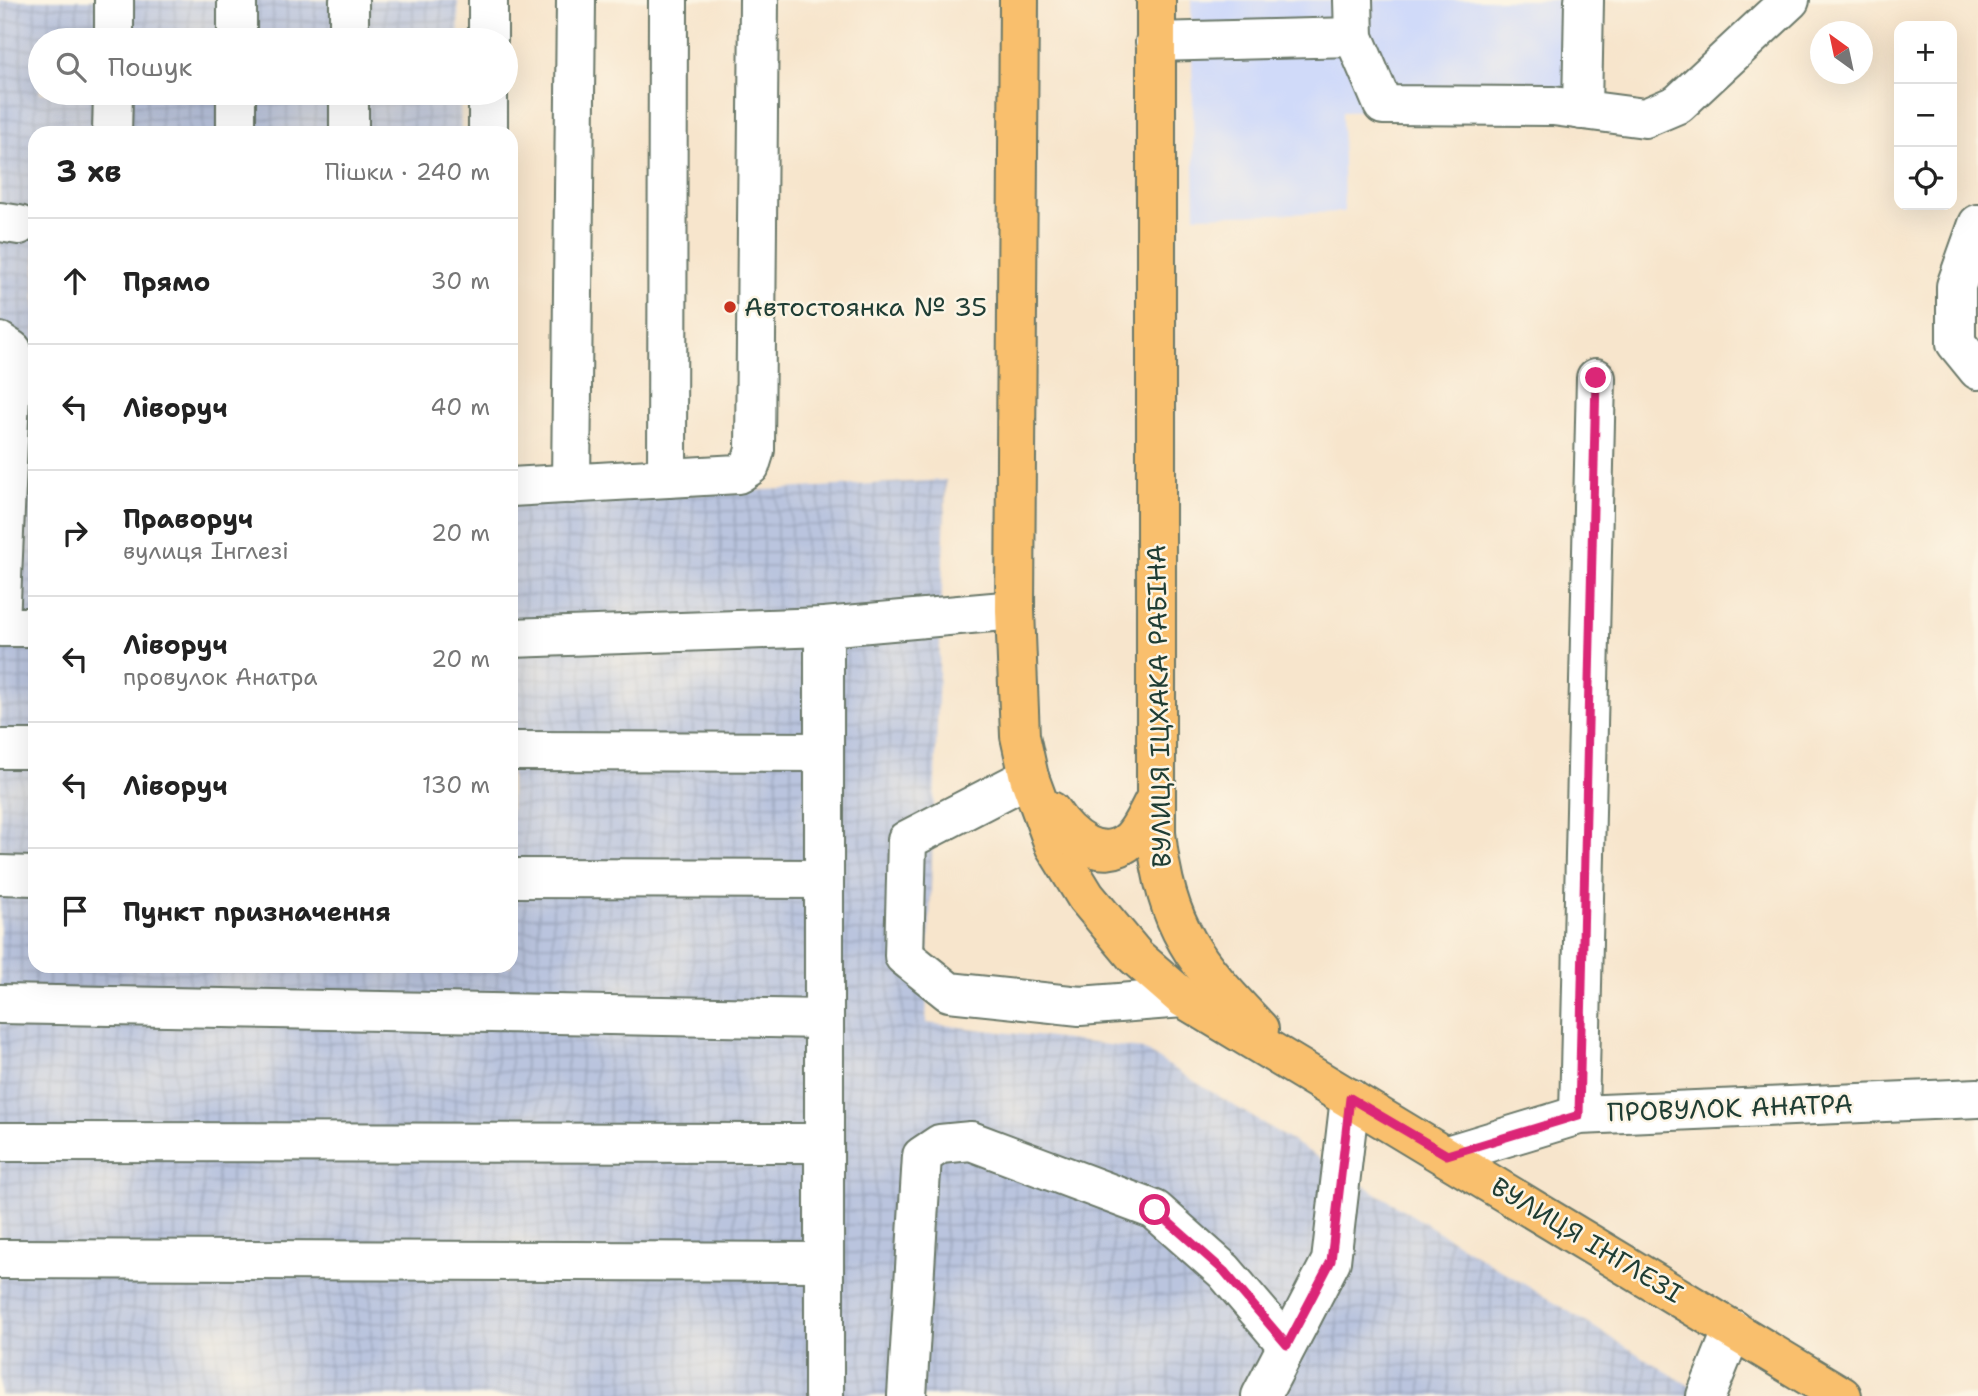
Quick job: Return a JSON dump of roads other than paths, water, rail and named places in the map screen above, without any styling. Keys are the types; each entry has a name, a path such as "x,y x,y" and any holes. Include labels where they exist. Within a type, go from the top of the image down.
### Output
{"main road":[{"path":"1019,0 1015,610 1020,736 1029,777 1054,845 1086,897 1136,957 1183,998 1294,1065"},
{"name":"ВУЛИЦЯ ІЦХАКА РАБІНА","path":"1156,0 1156,833 1160,872 1171,911 1190,950 1214,982 1294,1065"},
{"path":"1029,777 1071,835 1090,848 1098,850 1118,847 1132,838 1156,797"},
{"name":"ВУЛИЦЯ ІНГЛЕЗІ","path":"1294,1065 1842,1396"}],"street":[{"path":"114,0 114,28"},
{"path":"237,0 237,28"},
{"path":"349,0 349,28"},
{"path":"488,0 488,28"},
{"path":"571,484 576,0"},
{"path":"667,478 668,0"},
{"path":"518,487 738,474 750,466 755,450 759,0"},
{"path":"1582,110 1584,0"},
{"path":"1155,42 1353,18 1383,105 1553,106 1645,118 1678,104 1790,0"},
{"path":"112,126 113,105"},
{"path":"236,105 236,126"},
{"path":"349,105 349,126"},
{"path":"488,105 488,126"},
{"path":"1978,224 1956,286 1956,343 1978,370"},
{"path":"0,342 12,351 0,625 28,627"},
{"path":"1579,1115 1596,378"},
{"path":"518,638 824,627 1015,610"},
{"path":"824,627 824,1396"},
{"path":"0,749 28,749"},
{"path":"518,751 824,752"},
{"path":"1029,777 906,840 904,956 949,992 1080,1006 1183,998"},
{"path":"0,876 28,876"},
{"path":"518,878 824,879"},
{"path":"0,1004 824,1019"},
{"path":"1261,1396 1331,1261 1350,1098"},
{"name":"ПРОВУЛОК АНАТРА","path":"1447,1155 1579,1115 1978,1098"},
{"path":"906,1396 922,1156 940,1144 971,1141 1155,1210 1224,1271 1287,1345"},
{"path":"0,1142 824,1143"},
{"path":"0,1259 824,1262"},
{"path":"1706,1396 1733,1329"}],"place":[{"name":"Автостоянка № 35","path":"730,307"}]}
